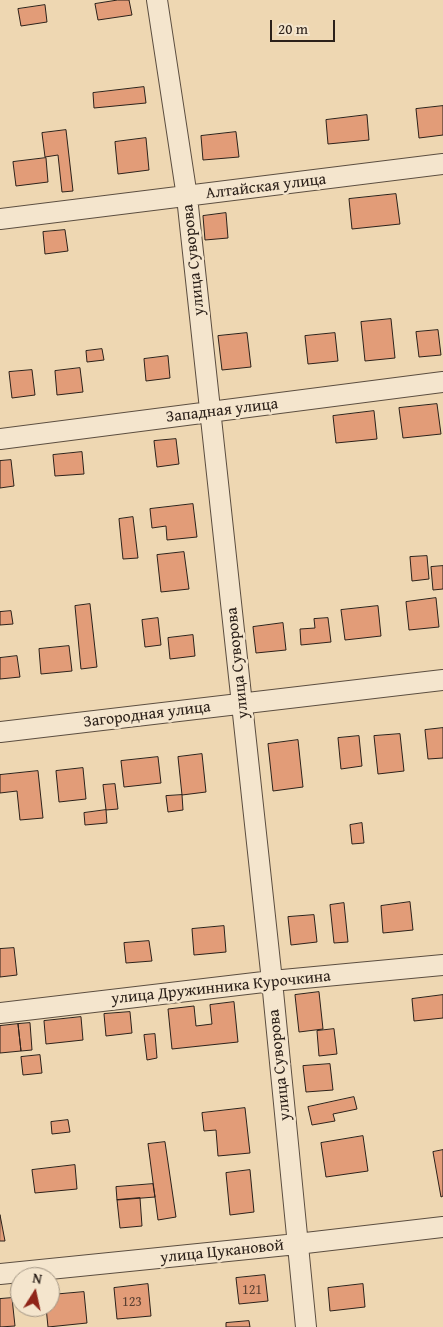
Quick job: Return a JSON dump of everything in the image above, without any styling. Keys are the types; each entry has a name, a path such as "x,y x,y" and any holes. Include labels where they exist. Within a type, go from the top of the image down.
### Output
{"street":[{"name":"улица Суворова","path":"157,0 187,197 272,981 306,1327"},
{"name":"Алтайская улица","path":"0,219 443,164"},
{"name":"Западная улица","path":"0,439 443,382"},
{"name":"Загородная улица","path":"0,732 443,680"},
{"name":"улица Дружинника Курочкина","path":"0,1013 272,981 443,965"},
{"name":"улица Цукановой","path":"0,1274 443,1228"}],"building":[{"path":"129,0 132,15 98,20 95,4"},
{"path":"45,5 47,22 21,26 18,9"},
{"path":"144,87 146,103 94,108 93,93"},
{"path":"443,106 443,135 419,138 416,109"},
{"path":"367,115 369,140 328,144 326,120"},
{"path":"66,130 73,191 62,192 58,155 45,157 42,133"},
{"path":"236,132 239,157 203,160 201,136"},
{"path":"146,138 149,170 118,174 115,142"},
{"path":"46,158 48,182 16,186 13,162"},
{"path":"396,194 400,224 352,229 349,199"},
{"path":"226,213 228,238 205,240 203,216"},
{"path":"65,230 68,251 45,254 43,232"},
{"path":"391,319 395,358 365,361 361,322"},
{"path":"438,330 441,355 419,357 416,332"},
{"path":"247,333 251,367 222,370 218,336"},
{"path":"335,333 338,361 308,364 305,336"},
{"path":"102,349 104,360 87,362 86,351"},
{"path":"168,356 170,378 146,381 144,359"},
{"path":"80,368 83,392 57,395 55,371"},
{"path":"32,370 35,395 12,398 9,372"},
{"path":"437,404 441,434 403,438 399,408"},
{"path":"374,411 377,439 336,443 333,416"},
{"path":"176,439 179,464 157,467 154,441"},
{"path":"82,452 84,474 55,476 53,455"},
{"path":"11,460 14,486 0,488 0,461"},
{"path":"193,504 197,537 167,540 166,526 152,528 150,509"},
{"path":"133,517 138,558 123,559 119,519"},
{"path":"184,552 189,589 161,592 157,555"},
{"path":"427,556 429,579 412,581 410,557"},
{"path":"443,566 443,589 433,590 431,567"},
{"path":"436,598 439,627 409,630 406,602"},
{"path":"90,604 97,667 81,669 75,606"},
{"path":"378,606 381,636 345,640 341,610"},
{"path":"11,611 13,624 0,625 0,612"},
{"path":"158,618 161,645 145,647 142,620"},
{"path":"328,618 331,642 301,645 300,629 315,628 314,619"},
{"path":"283,623 286,650 256,653 253,627"},
{"path":"193,635 195,656 170,659 168,638"},
{"path":"69,646 72,671 41,674 39,649"},
{"path":"17,656 20,677 0,679 0,658"},
{"path":"443,728 443,758 428,759 425,730"},
{"path":"400,734 404,771 378,774 374,736"},
{"path":"359,736 362,766 341,769 338,738"},
{"path":"298,740 303,787 273,791 268,744"},
{"path":"202,754 206,792 182,795 178,757"},
{"path":"158,757 161,783 124,787 121,761"},
{"path":"83,768 86,799 59,802 56,771"},
{"path":"38,771 43,818 20,820 17,791 0,793 0,775"},
{"path":"115,784 118,809 106,810 103,785"},
{"path":"182,795 183,810 168,812 166,796"},
{"path":"106,810 107,823 85,825 84,813"},
{"path":"362,823 364,843 352,844 350,825"},
{"path":"410,902 413,930 383,933 381,906"},
{"path":"344,903 348,942 334,943 330,905"},
{"path":"314,915 317,942 291,945 288,917"},
{"path":"224,926 226,952 194,955 192,929"},
{"path":"149,941 152,961 126,963 124,943"},
{"path":"14,948 17,975 0,977 0,949"},
{"path":"319,992 323,1029 299,1032 295,995"},
{"path":"443,995 443,1018 414,1021 412,999"},
{"path":"234,1002 238,1042 172,1049 168,1009 194,1006 196,1026 212,1024 210,1005"},
{"path":"130,1012 132,1033 106,1036 104,1014"},
{"path":"81,1017 83,1040 46,1044 44,1021"},
{"path":"30,1023 32,1050 21,1051 18,1024"},
{"path":"18,1024 21,1051 0,1053 0,1026"},
{"path":"334,1029 337,1054 319,1056 317,1031"},
{"path":"155,1034 157,1058 147,1060 144,1035"},
{"path":"40,1055 42,1073 23,1075 21,1057"},
{"path":"330,1064 333,1090 306,1092 303,1066"},
{"path":"354,1097 357,1109 333,1114 335,1121 312,1125 308,1107"},
{"path":"245,1108 250,1153 218,1156 216,1130 204,1131 202,1113"},
{"path":"68,1120 70,1132 52,1134 51,1122"},
{"path":"363,1136 368,1171 326,1177 321,1143"},
{"path":"165,1142 176,1217 158,1220 148,1144"},
{"path":"443,1150 443,1196 441,1197 433,1152"},
{"path":"75,1165 77,1189 35,1193 32,1170"},
{"path":"250,1170 254,1212 230,1215 226,1173"},
{"path":"153,1184 155,1197 117,1200 116,1187"},
{"path":"140,1198 142,1226 120,1228 117,1200"},
{"path":"0,1215 5,1241 0,1241"},
{"path":"265,1275 268,1301 239,1304 236,1278"},
{"path":"148,1284 151,1316 117,1319 114,1288"},
{"path":"363,1284 365,1307 330,1311 328,1288"},
{"path":"84,1292 87,1323 48,1327 47,1317 60,1317 60,1294"},
{"path":"10,1298 10,1317 14,1317 15,1326 0,1327 0,1299"},
{"path":"249,1321 250,1327 226,1327 226,1323"}]}
